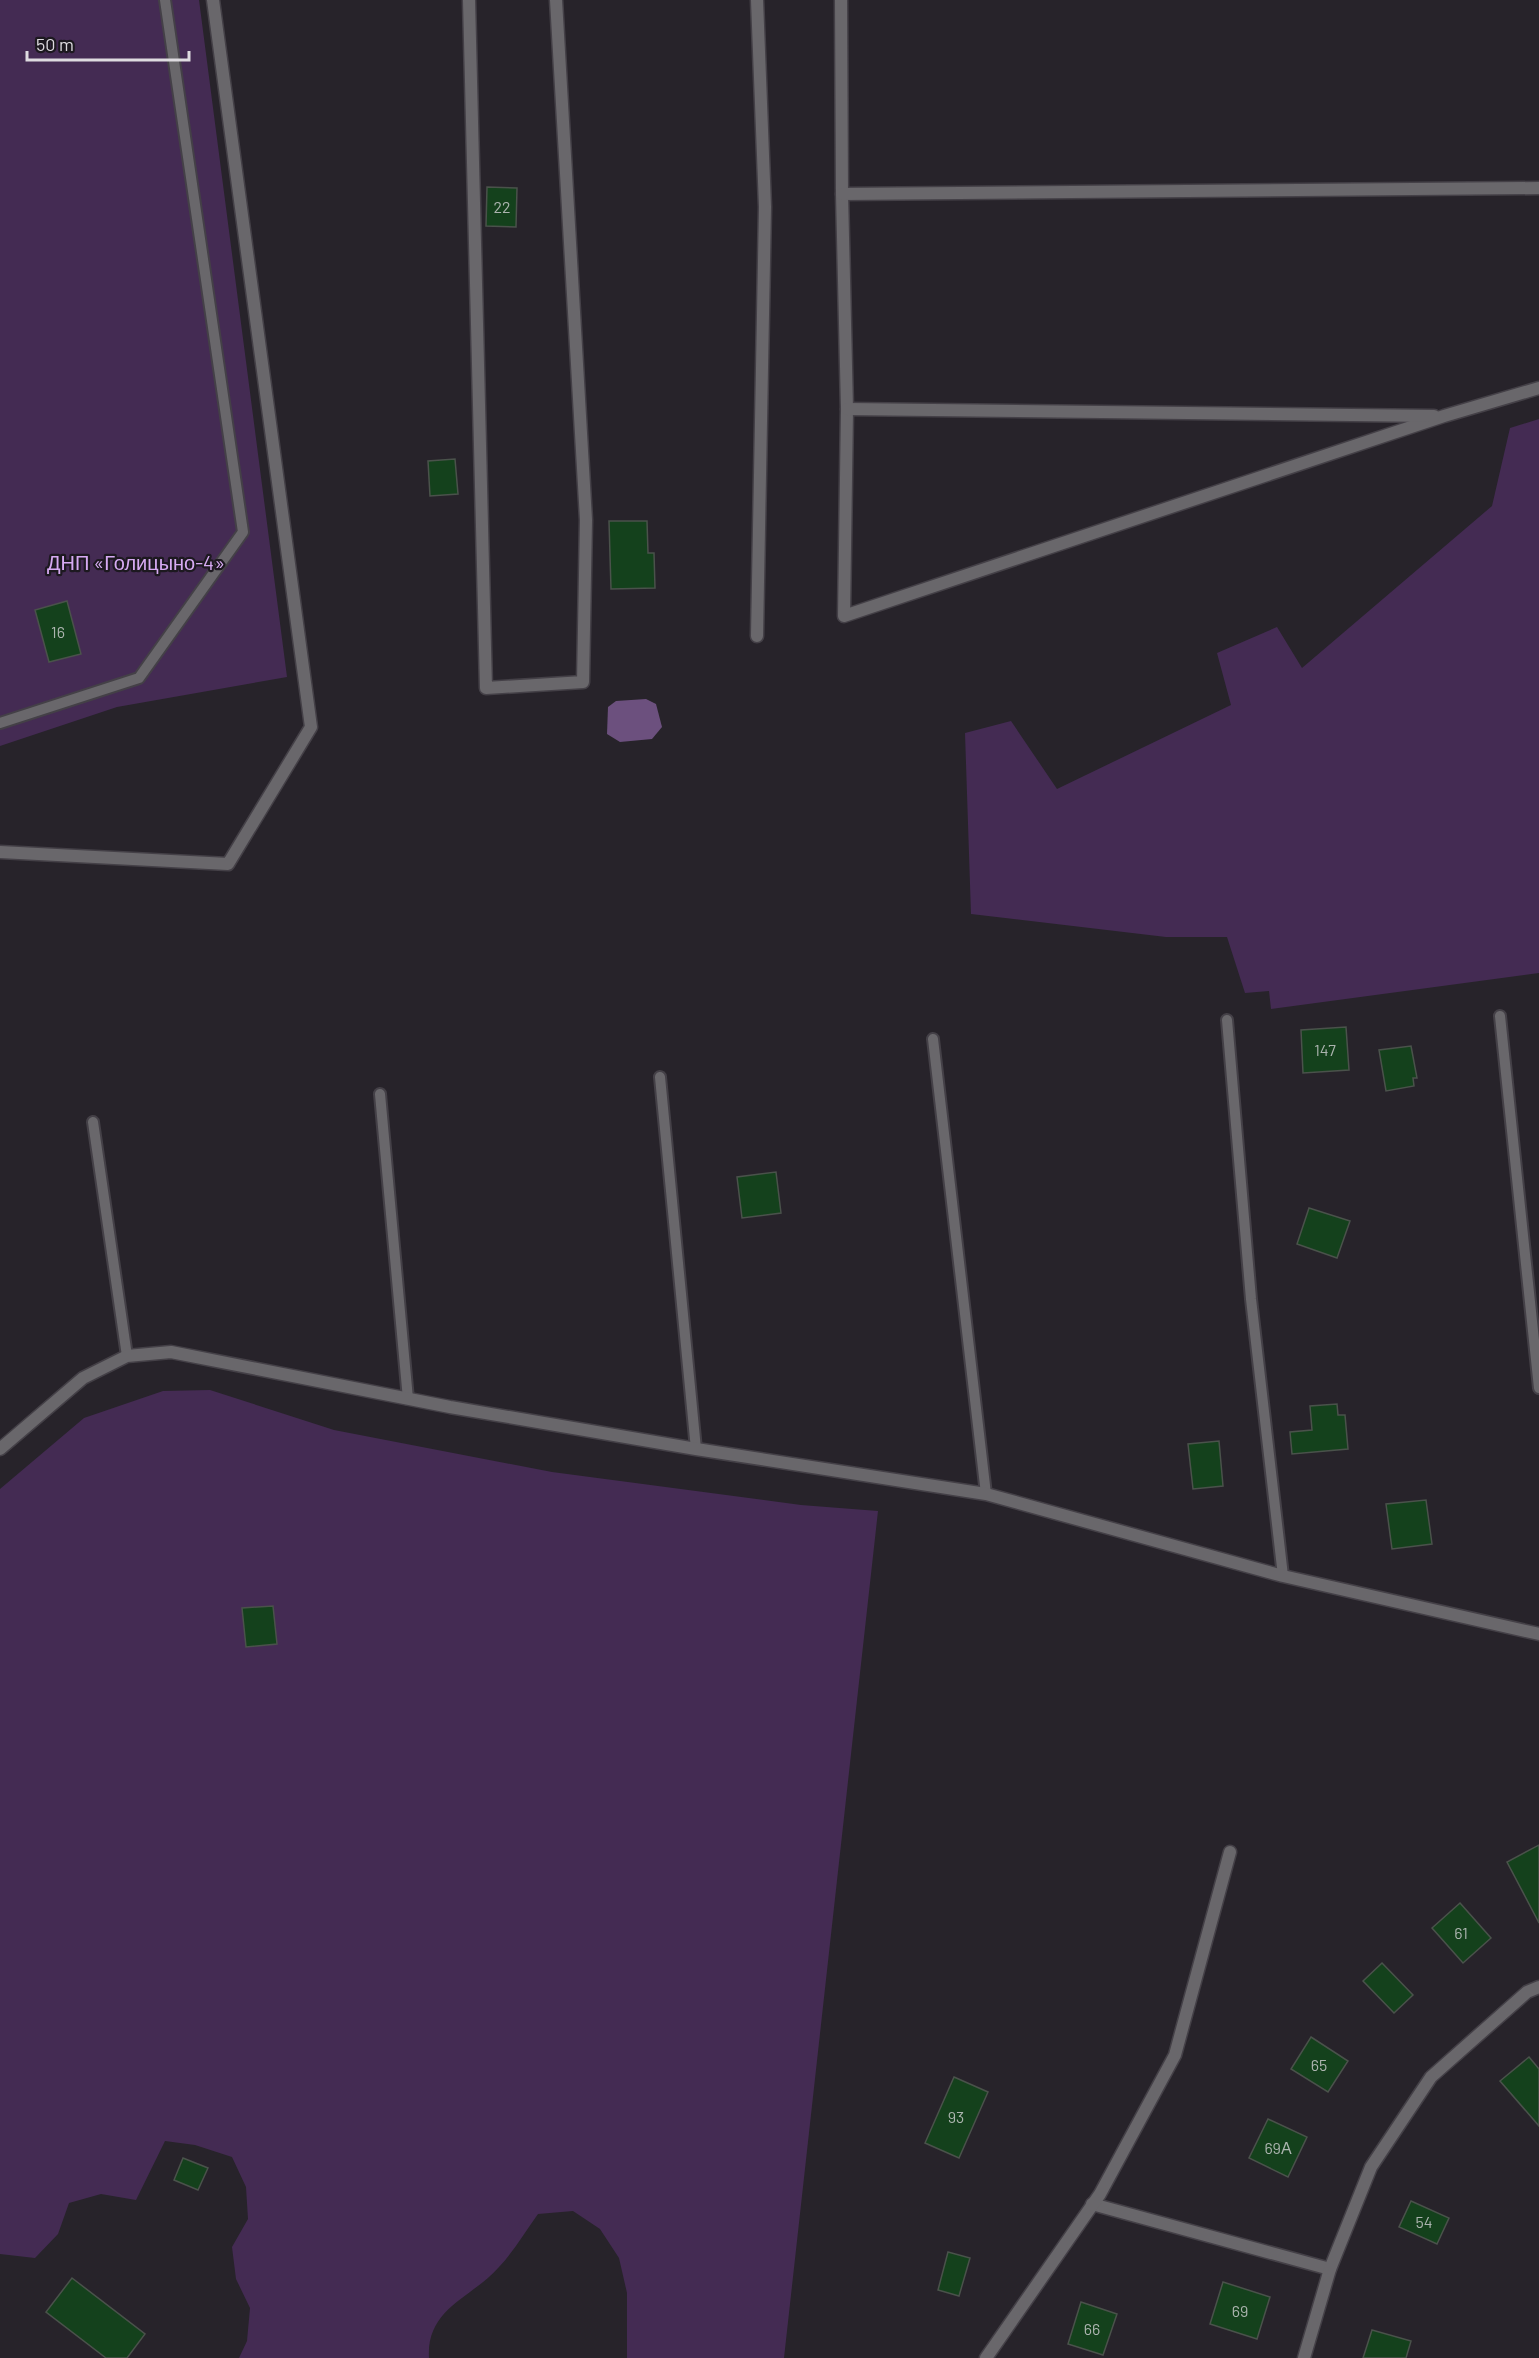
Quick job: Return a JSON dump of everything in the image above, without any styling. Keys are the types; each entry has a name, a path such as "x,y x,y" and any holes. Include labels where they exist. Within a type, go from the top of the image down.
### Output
{"street":[{"path":"0,852 228,864 311,727 213,0"},
{"path":"469,0 486,688 583,682 586,520 556,0"},
{"path":"757,0 765,207 757,636"},
{"path":"841,0 842,194 847,409 844,616 1444,416 1539,388"},
{"path":"842,194 1539,188"},
{"path":"847,409 1444,416"},
{"path":"0,1449 83,1378 127,1356 171,1352 408,1399 696,1449 986,1494 1283,1576 1539,1634"},
{"path":"986,2358 1100,2194 1175,2055 1230,1852"},
{"path":"1304,2358 1330,2270 1371,2167 1431,2077 1527,1992 1539,1987"},
{"path":"1092,2204 1330,2270"}],"lane":[{"path":"0,723 139,678 243,532 165,0"},
{"path":"1500,1016 1539,1388"},
{"path":"1227,1020 1251,1299 1283,1576"},
{"path":"933,1039 986,1494"},
{"path":"660,1077 696,1449"},
{"path":"380,1094 408,1399"},
{"path":"93,1122 127,1356"}],"green space":[{"name":"ДНП «Голицыно-4»","path":"0,0 199,0 287,677 117,707 0,746"},
{"path":"1539,419 1539,973 1271,1009 1269,991 1245,993 1227,937 1166,937 971,914 965,733 1011,721 1057,789 1231,705 1217,653 1277,627 1302,668 1492,506 1510,428"},
{"path":"210,1390 334,1430 552,1472 801,1505 878,1511 784,2358 627,2358 627,2293 619,2258 600,2229 573,2211 538,2214 499,2267 443,2315 430,2341 429,2358 239,2358 247,2341 250,2308 236,2279 232,2247 248,2219 246,2187 232,2157 195,2145 165,2141 136,2200 101,2194 69,2203 58,2234 35,2258 0,2254 0,1489 84,1418 163,1391"}],"shaded area":[{"path":"646,699 656,704 662,727 652,739 620,742 607,734 608,707 616,701"}],"building":[{"path":"487,187 517,188 516,227 486,226"},
{"path":"455,459 458,494 430,496 428,461"},
{"path":"609,521 647,521 648,553 654,553 655,588 611,589"},
{"path":"67,601 81,654 49,662 35,610"},
{"path":"1346,1027 1349,1070 1303,1073 1301,1030"},
{"path":"1411,1046 1417,1078 1413,1078 1414,1086 1386,1091 1379,1050"},
{"path":"776,1172 781,1213 742,1218 737,1177"},
{"path":"1309,1208 1350,1221 1337,1258 1297,1244"},
{"path":"1337,1404 1338,1415 1345,1415 1348,1449 1292,1454 1290,1432 1312,1430 1310,1406"},
{"path":"1219,1441 1223,1486 1193,1489 1188,1444"},
{"path":"1426,1500 1432,1544 1392,1549 1386,1504"},
{"path":"273,1606 277,1644 246,1647 242,1608"},
{"path":"1539,1845 1539,1923 1507,1862"},
{"path":"1460,1903 1491,1938 1463,1963 1432,1928"},
{"path":"1382,1963 1413,1995 1394,2013 1363,1981"},
{"path":"1311,2037 1348,2061 1328,2092 1291,2069"},
{"path":"1529,2057 1539,2069 1539,2126 1500,2081"},
{"path":"954,2077 988,2092 959,2158 925,2143"},
{"path":"1268,2119 1307,2137 1288,2177 1249,2158"},
{"path":"183,2158 208,2168 198,2190 174,2180"},
{"path":"1411,2201 1449,2218 1437,2244 1399,2227"},
{"path":"948,2252 970,2258 959,2296 938,2290"},
{"path":"72,2278 145,2334 127,2358 106,2358 46,2312"},
{"path":"1223,2282 1270,2297 1257,2339 1210,2324"},
{"path":"1081,2302 1117,2314 1103,2355 1068,2344"},
{"path":"1372,2330 1411,2341 1406,2358 1363,2358"}]}
